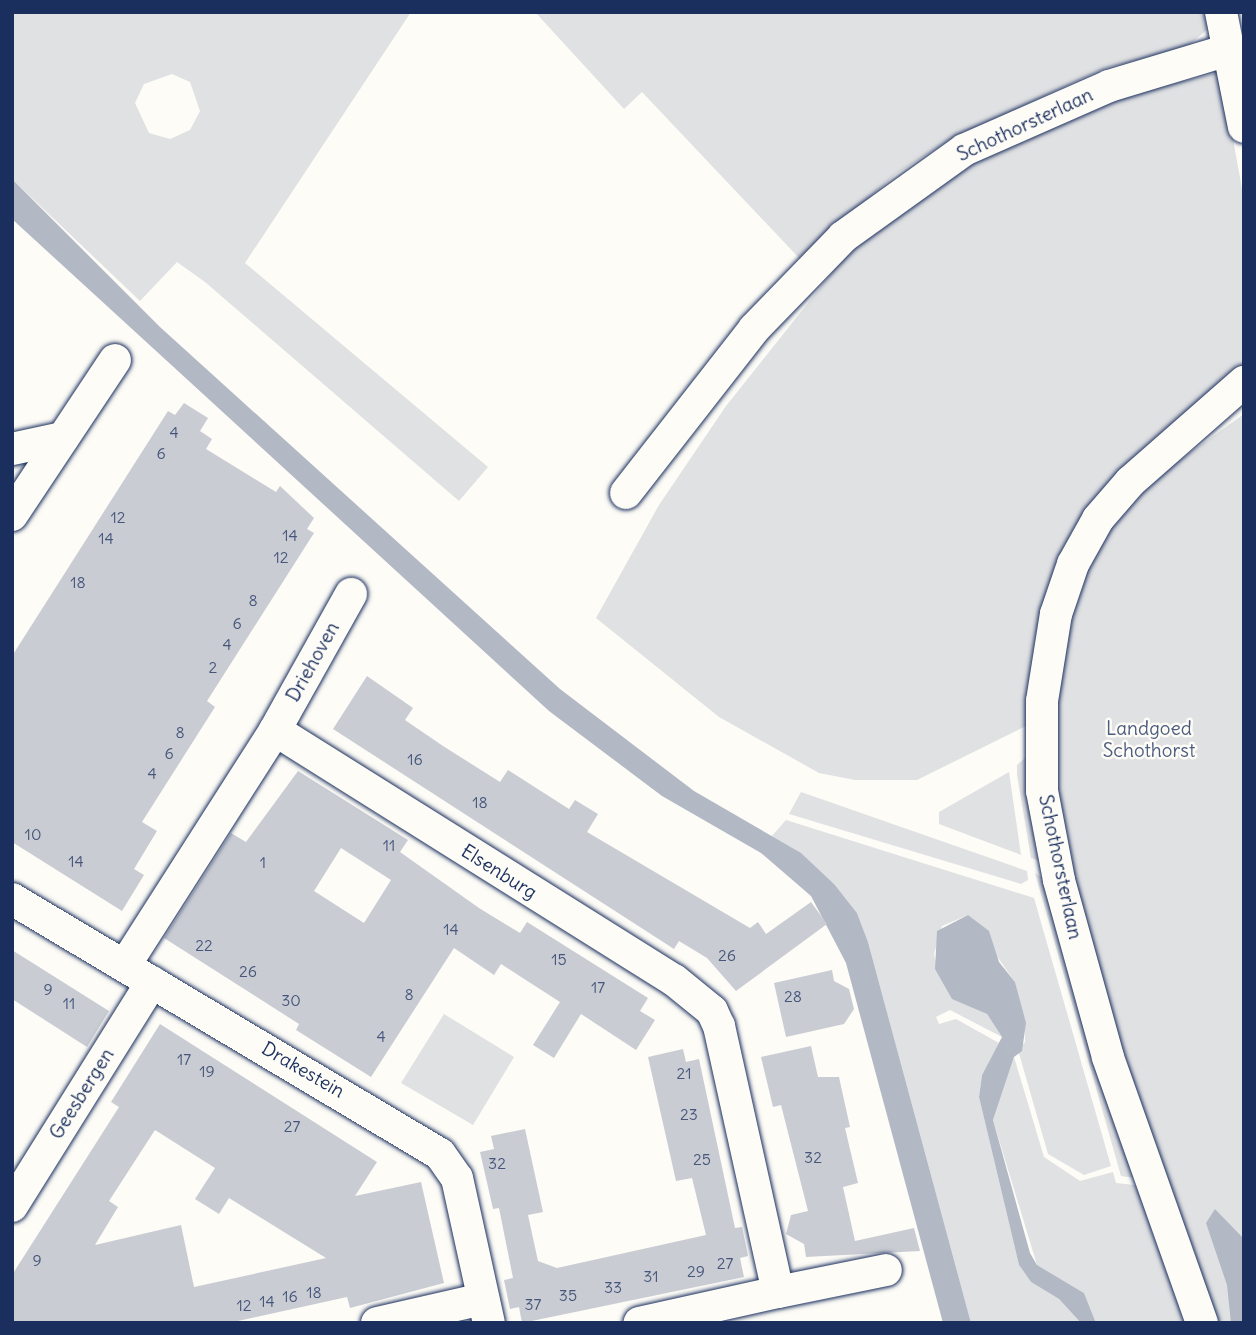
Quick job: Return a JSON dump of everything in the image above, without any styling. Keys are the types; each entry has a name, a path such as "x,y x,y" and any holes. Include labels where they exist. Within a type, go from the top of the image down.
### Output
{"street":[{"path":"1222,12 1244,127"},
{"name":"Schothorsterlaan","path":"626,493 754,329 843,237 964,150 1109,86 1228,50"},
{"path":"12,515 115,360"},
{"name":"Schothorsterlaan","path":"1202,1323 1108,1057 1059,880 1042,791 1042,710 1056,614 1086,539 1130,482 1238,393"},
{"path":"12,449 63,438"},
{"name":"Driehoven","path":"275,730 351,594"},
{"path":"125,965 275,730"},
{"name":"Elsenburg","path":"275,730 674,980 712,1011 778,1292"},
{"name":"Drakestein","path":"12,899 440,1154 457,1178 486,1311"},
{"name":"Geesbergen","path":"12,1206 152,982"},
{"path":"639,1323 886,1270"},
{"path":"377,1323 486,1311"}],"green space":[{"path":"12,12 411,12 245,263 488,467 459,501 205,282 177,262 140,301 12,179","holes":["172,74 190,82 200,111 190,130 170,139 149,133 135,103 144,84"]},
{"path":"535,12 1209,12 1212,25 1186,48 1105,68 951,139 896,174 800,259 642,92 624,109"},
{"path":"1221,72 1244,200 1244,363 1222,391 1130,464 1035,654 1026,726 917,780 855,780 819,773 719,717 596,618 659,505 726,406 847,254 974,163 1039,130 1120,97"},
{"name":"Landgoed Schothorst","path":"1244,414 1244,1323 1210,1323 1111,1044 1053,790 1055,699 1077,591 1100,538 1145,485"},
{"path":"1033,751 1046,863 1031,858 1017,775 1017,765"},
{"path":"1009,772 1021,855 939,824 939,812"},
{"path":"801,792 1027,871 1028,880 1021,884 789,814"},
{"path":"786,820 1034,898 1111,1166 1084,1175 1048,1154 1018,1050 1025,1042 1025,1028 1015,982 968,915 942,926 934,954 937,968 952,998 987,1014 1002,1037 950,1010 936,1017 939,1024 956,1019 999,1043 982,1075 979,1097 1019,1265 1031,1282 1059,1299 1081,1323 971,1323 868,942 857,913 835,885 770,838"},
{"path":"1035,873 1043,878 1142,1179 1121,1176"},
{"path":"444,1014 514,1057 473,1125 401,1083"},
{"path":"1014,1057 1044,1157 1080,1181 1113,1172 1116,1183 1144,1186 1192,1323 1096,1323 1084,1293 1037,1265 993,1120"}],"shaded area":[{"path":"12,179 160,327 560,689 694,791 801,853 835,885 857,913 868,942 971,1323 943,1323 846,963 811,896 761,853 662,796 549,711 12,219"},
{"path":"968,915 989,931 999,962 1015,982 1026,1023 1022,1051 1014,1057 993,1120 1030,1253 1037,1265 1084,1293 1096,1323 1081,1323 1059,1299 1031,1282 1019,1265 979,1097 982,1075 1002,1037 987,1014 952,999 935,969 937,931"},
{"path":"1215,1209 1244,1239 1244,1323 1231,1323 1227,1285 1206,1223"}],"building":[{"path":"184,403 208,418 200,431 212,439 206,449 276,492 280,486 314,518 307,529 314,533 207,701 215,707 142,822 157,831 134,869 144,875 122,911 12,842 12,656 168,411 175,415"},
{"path":"367,676 413,708 405,720 443,746 500,782 508,770 569,809 575,800 598,814 587,832 750,928 758,922 766,934 811,902 827,924 736,991 707,958 679,941 674,949 333,729"},
{"path":"298,771 408,840 400,852 479,908 520,933 527,922 648,998 640,1011 655,1020 636,1050 581,1014 554,1058 533,1045 560,1002 501,964 494,975 454,948 371,1077 296,1030 299,1024 164,938 231,833 246,842","holes":["341,848 391,880 364,923 314,891"]},
{"path":"12,950 109,1011 87,1047 12,999"},
{"path":"832,970 834,981 849,989 854,1009 844,1024 786,1037 774,983"},
{"path":"160,1024 377,1162 355,1196 421,1182 444,1283 350,1308 347,1297 229,1323 12,1323 12,1275 119,1107 111,1102","holes":["155,1130 215,1168 195,1199 219,1214 229,1198 326,1258 194,1287 181,1225 95,1245 118,1207 109,1201"]},
{"path":"811,1046 818,1077 839,1077 850,1127 845,1128 858,1183 843,1187 855,1241 914,1228 920,1251 806,1257 804,1244 786,1234 791,1215 808,1211 781,1105 773,1107 761,1057"},
{"path":"683,1049 686,1062 699,1059 735,1228 742,1227 748,1256 740,1258 744,1277 522,1323 519,1307 510,1309 504,1280 513,1278 499,1208 493,1209 480,1152 494,1149 491,1136 525,1129 543,1212 528,1215 538,1261 557,1268 706,1235 692,1178 676,1181 648,1057"}]}
